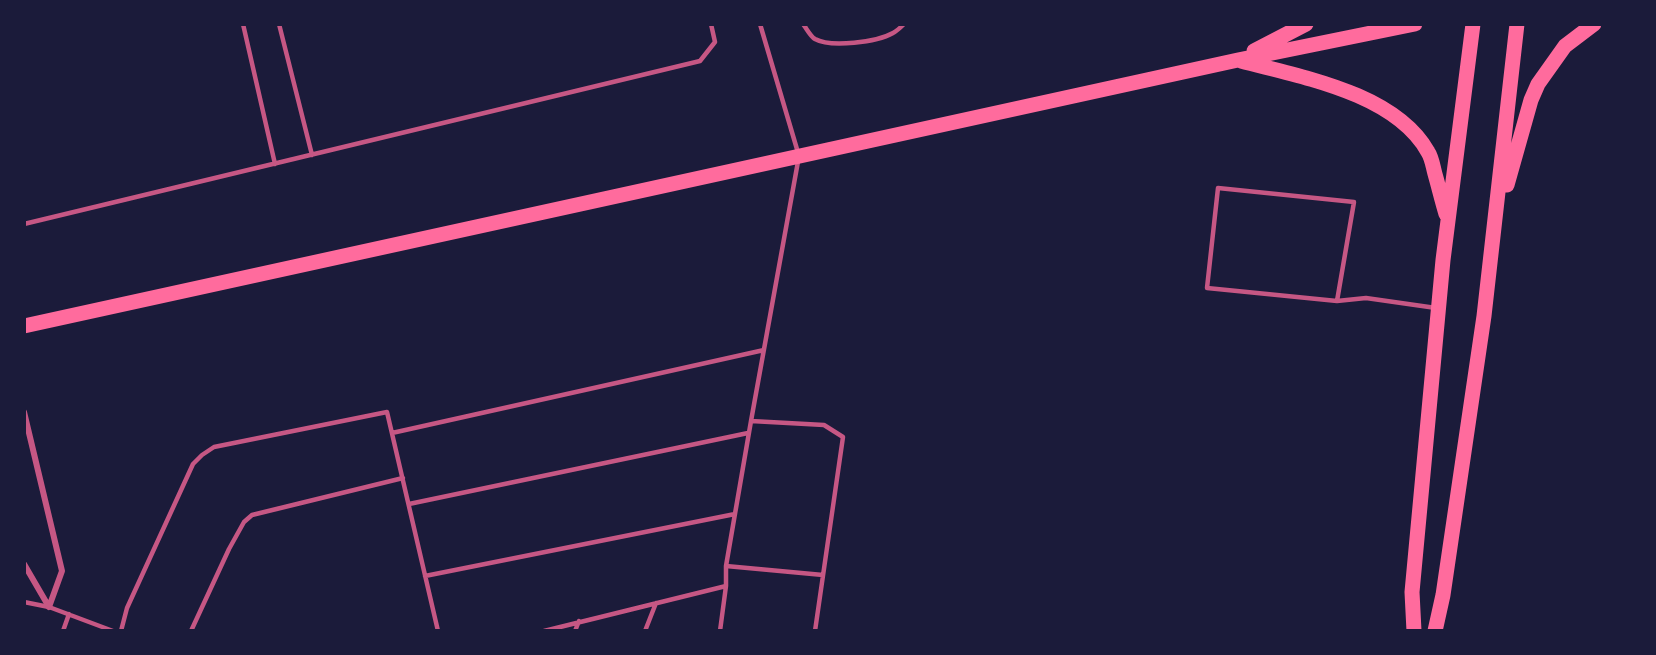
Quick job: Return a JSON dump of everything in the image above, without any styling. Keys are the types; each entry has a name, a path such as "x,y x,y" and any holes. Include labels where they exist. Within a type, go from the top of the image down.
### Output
{"main road":[{"path":"1238,60 1306,24"},
{"path":"24,326 1238,60 1415,24"},
{"path":"1414,631 1412,592 1438,308 1473,24"},
{"path":"1434,631 1443,595 1484,316 1517,24"},
{"path":"1496,222 1531,100 1538,84 1565,46 1594,24"},
{"path":"1238,60 1322,82 1375,103 1401,121 1410,128 1429,154 1448,220"}],"street":[{"path":"24,412 62,572 49,607"},
{"path":"24,564 49,607"}],"lane":[{"path":"243,24 275,164"},
{"path":"279,24 312,155"},
{"path":"24,224 700,61 715,42 711,24"},
{"path":"720,631 726,586 726,566 748,433 799,156 760,24"},
{"path":"803,24 813,38 826,43 842,44 881,38 904,24"},
{"path":"1337,301 1354,202 1218,188 1207,288 1337,301 1366,298 1438,308"},
{"path":"392,433 764,350"},
{"path":"121,631 128,608 193,464 202,455 214,447 387,412 438,631"},
{"path":"751,420 825,424 843,437 815,631"},
{"path":"409,504 748,433"},
{"path":"191,631 234,540 244,522 252,515 402,478"},
{"path":"425,576 735,514"},
{"path":"726,566 823,575"},
{"path":"544,631 726,586"},
{"path":"24,602 49,607 113,631"},
{"path":"645,631 656,603"},
{"path":"63,631 69,614"},
{"path":"575,631 579,621"}]}
